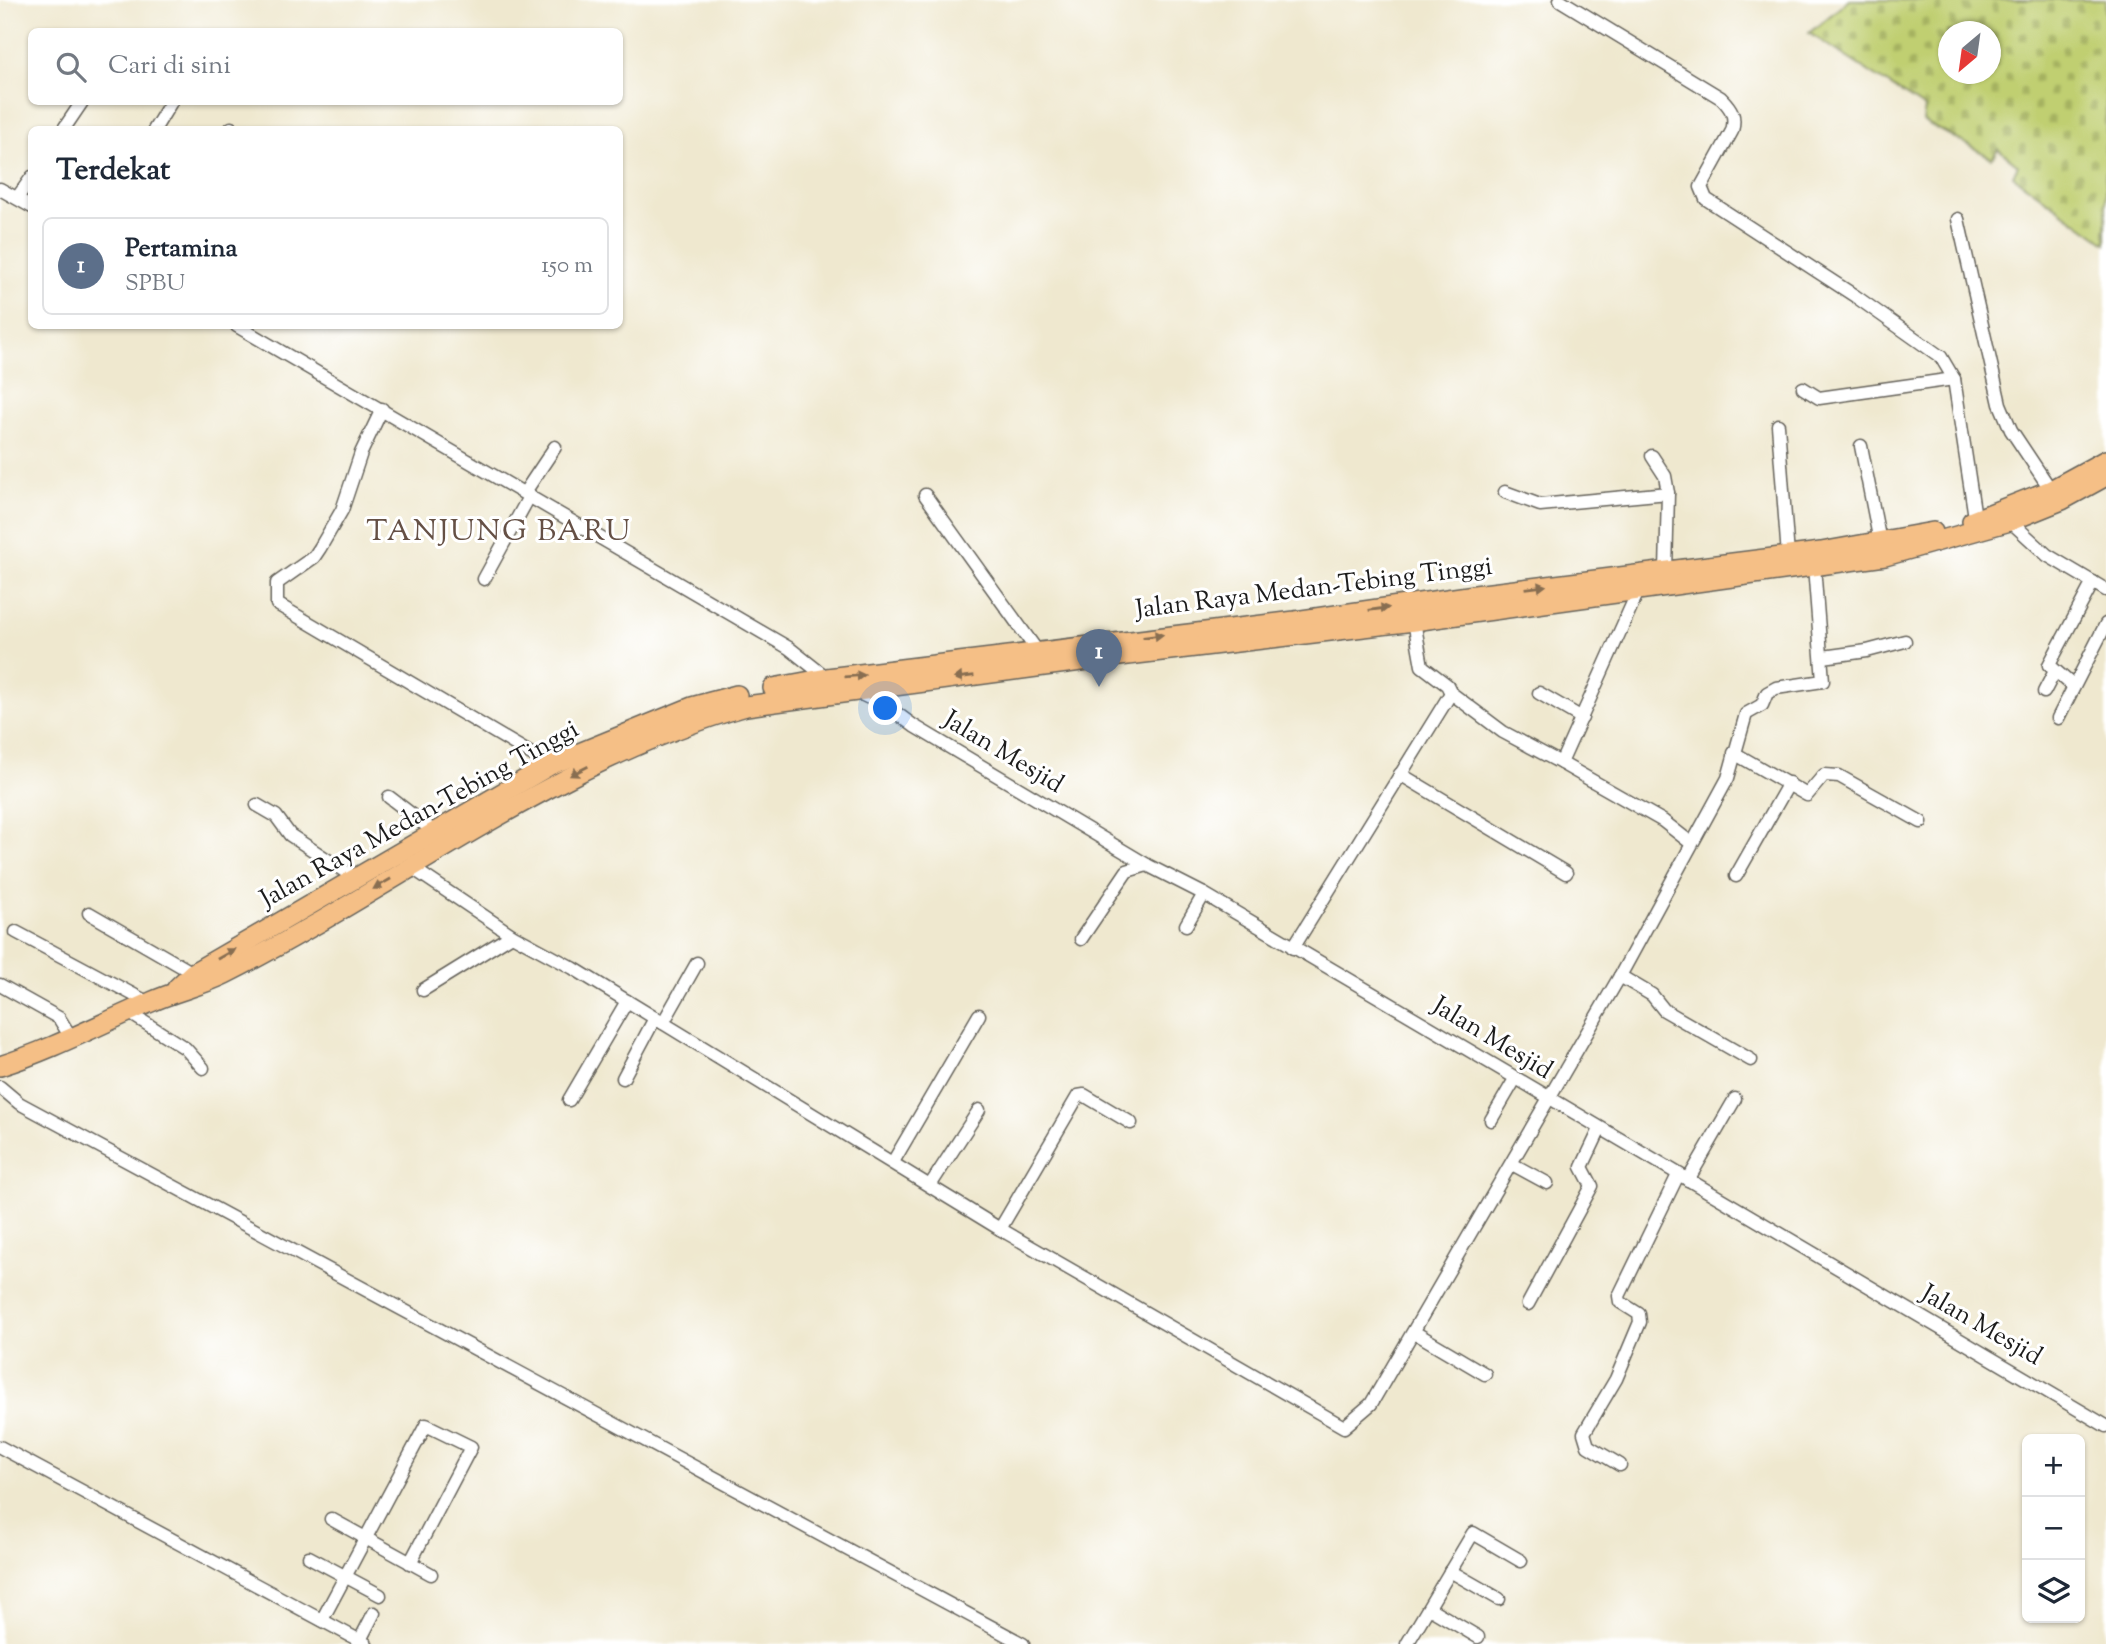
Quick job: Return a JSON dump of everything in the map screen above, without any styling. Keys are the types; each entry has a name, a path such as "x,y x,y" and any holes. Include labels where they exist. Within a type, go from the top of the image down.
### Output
{"highway":[{"name":"Jalan Raya Medan-Tebing Tinggi","path":"171,993 193,973 551,765 692,707 739,694 827,678 1038,652 1470,604 1639,589 1885,556 1976,526 2106,460"},
{"name":"Jalan Raya Medan-Tebing Tinggi","path":"0,1066 72,1039 171,993 226,973 551,785 650,738 697,720 746,706 1111,657 1415,621 1470,604 1666,571 1788,556 2010,521 2062,500 2106,476"}],"street":[{"path":"1560,0 1721,98 1730,107 1735,121 1701,187 1706,199 1933,349 1949,366 1954,379 1976,526"},
{"path":"66,126 80,105"},
{"path":"156,126 165,105"},
{"path":"18,198 28,183"},
{"path":"0,188 28,204"},
{"path":"1958,219 2000,404 2011,430 2051,490"},
{"path":"242,329 382,408 789,648 827,678"},
{"path":"1803,388 1819,398 1954,379"},
{"path":"382,408 361,453 342,510 314,557 277,583 277,604 551,765"},
{"path":"1778,425 1788,556"},
{"path":"1861,446 1880,542"},
{"path":"484,579 555,447"},
{"path":"1652,456 1665,476 1668,493 1666,571"},
{"path":"1505,492 1540,505 1668,493"},
{"path":"925,495 1038,652"},
{"path":"2010,521 2046,555 2106,590"},
{"path":"411,867 512,935 627,1000 931,1184 1000,1229 1344,1427 1371,1404 1620,976 1728,778 1749,711 1762,705 1767,693 1776,688 1820,684 1825,677 1814,566"},
{"path":"2073,686 2054,673 2049,665 2094,582"},
{"path":"1561,763 1639,589"},
{"path":"1415,621 1422,666 1447,685 1451,693 1503,732 1663,821 1691,842"},
{"path":"2058,718 2106,624"},
{"path":"1823,657 1867,651 1905,641"},
{"path":"2044,692 2054,673"},
{"name":"Jalan Mesjid","path":"856,691 888,707 914,726 1147,865 1203,894 2106,1426"},
{"path":"1293,948 1451,693"},
{"path":"1539,693 1582,718"},
{"path":"1734,753 1810,795 1824,775 1831,774 1921,821"},
{"path":"1400,774 1566,873"},
{"path":"1736,876 1789,783"},
{"path":"389,797 436,833"},
{"path":"257,805 276,816 290,835 355,878"},
{"path":"1081,939 1127,871 1147,865"},
{"path":"1186,925 1203,894"},
{"path":"89,913 193,973"},
{"path":"16,932 149,1003"},
{"path":"423,990 512,935"},
{"path":"623,1078 697,963"},
{"path":"1620,976 1652,996 1664,1010 1751,1060"},
{"path":"0,985 59,1018 72,1039"},
{"path":"569,1100 627,1000"},
{"path":"128,1012 185,1048 203,1068"},
{"path":"893,1162 979,1015"},
{"path":"1491,1121 1515,1079"},
{"path":"0,1087 19,1102 1023,1644"},
{"path":"1000,1229 1078,1096 1084,1095 1131,1123"},
{"path":"1620,1465 1588,1446 1584,1433 1616,1379 1640,1322 1639,1314 1620,1302 1619,1296 1683,1177 1735,1099"},
{"path":"931,1184 979,1110"},
{"path":"1528,1304 1592,1186 1582,1167 1600,1129"},
{"path":"1512,1164 1547,1184"},
{"path":"1414,1332 1485,1374"},
{"path":"322,1620 426,1424 471,1447 410,1563"},
{"path":"0,1447 361,1643 374,1613"},
{"path":"331,1520 431,1574"},
{"path":"1407,1644 1473,1533 1521,1561"},
{"path":"309,1557 380,1595"},
{"path":"1450,1571 1499,1599"},
{"path":"1429,1608 1479,1637"}],"green space":[{"path":"1849,0 2106,0 2106,243 2013,176 2018,165 1998,149 1992,158 1923,121 1925,108 1809,33"}],"place":[{"name":"Pertamina","path":"1099,687"}],"district":[{"name":"TANJUNG BARU","path":"499,532"}]}
